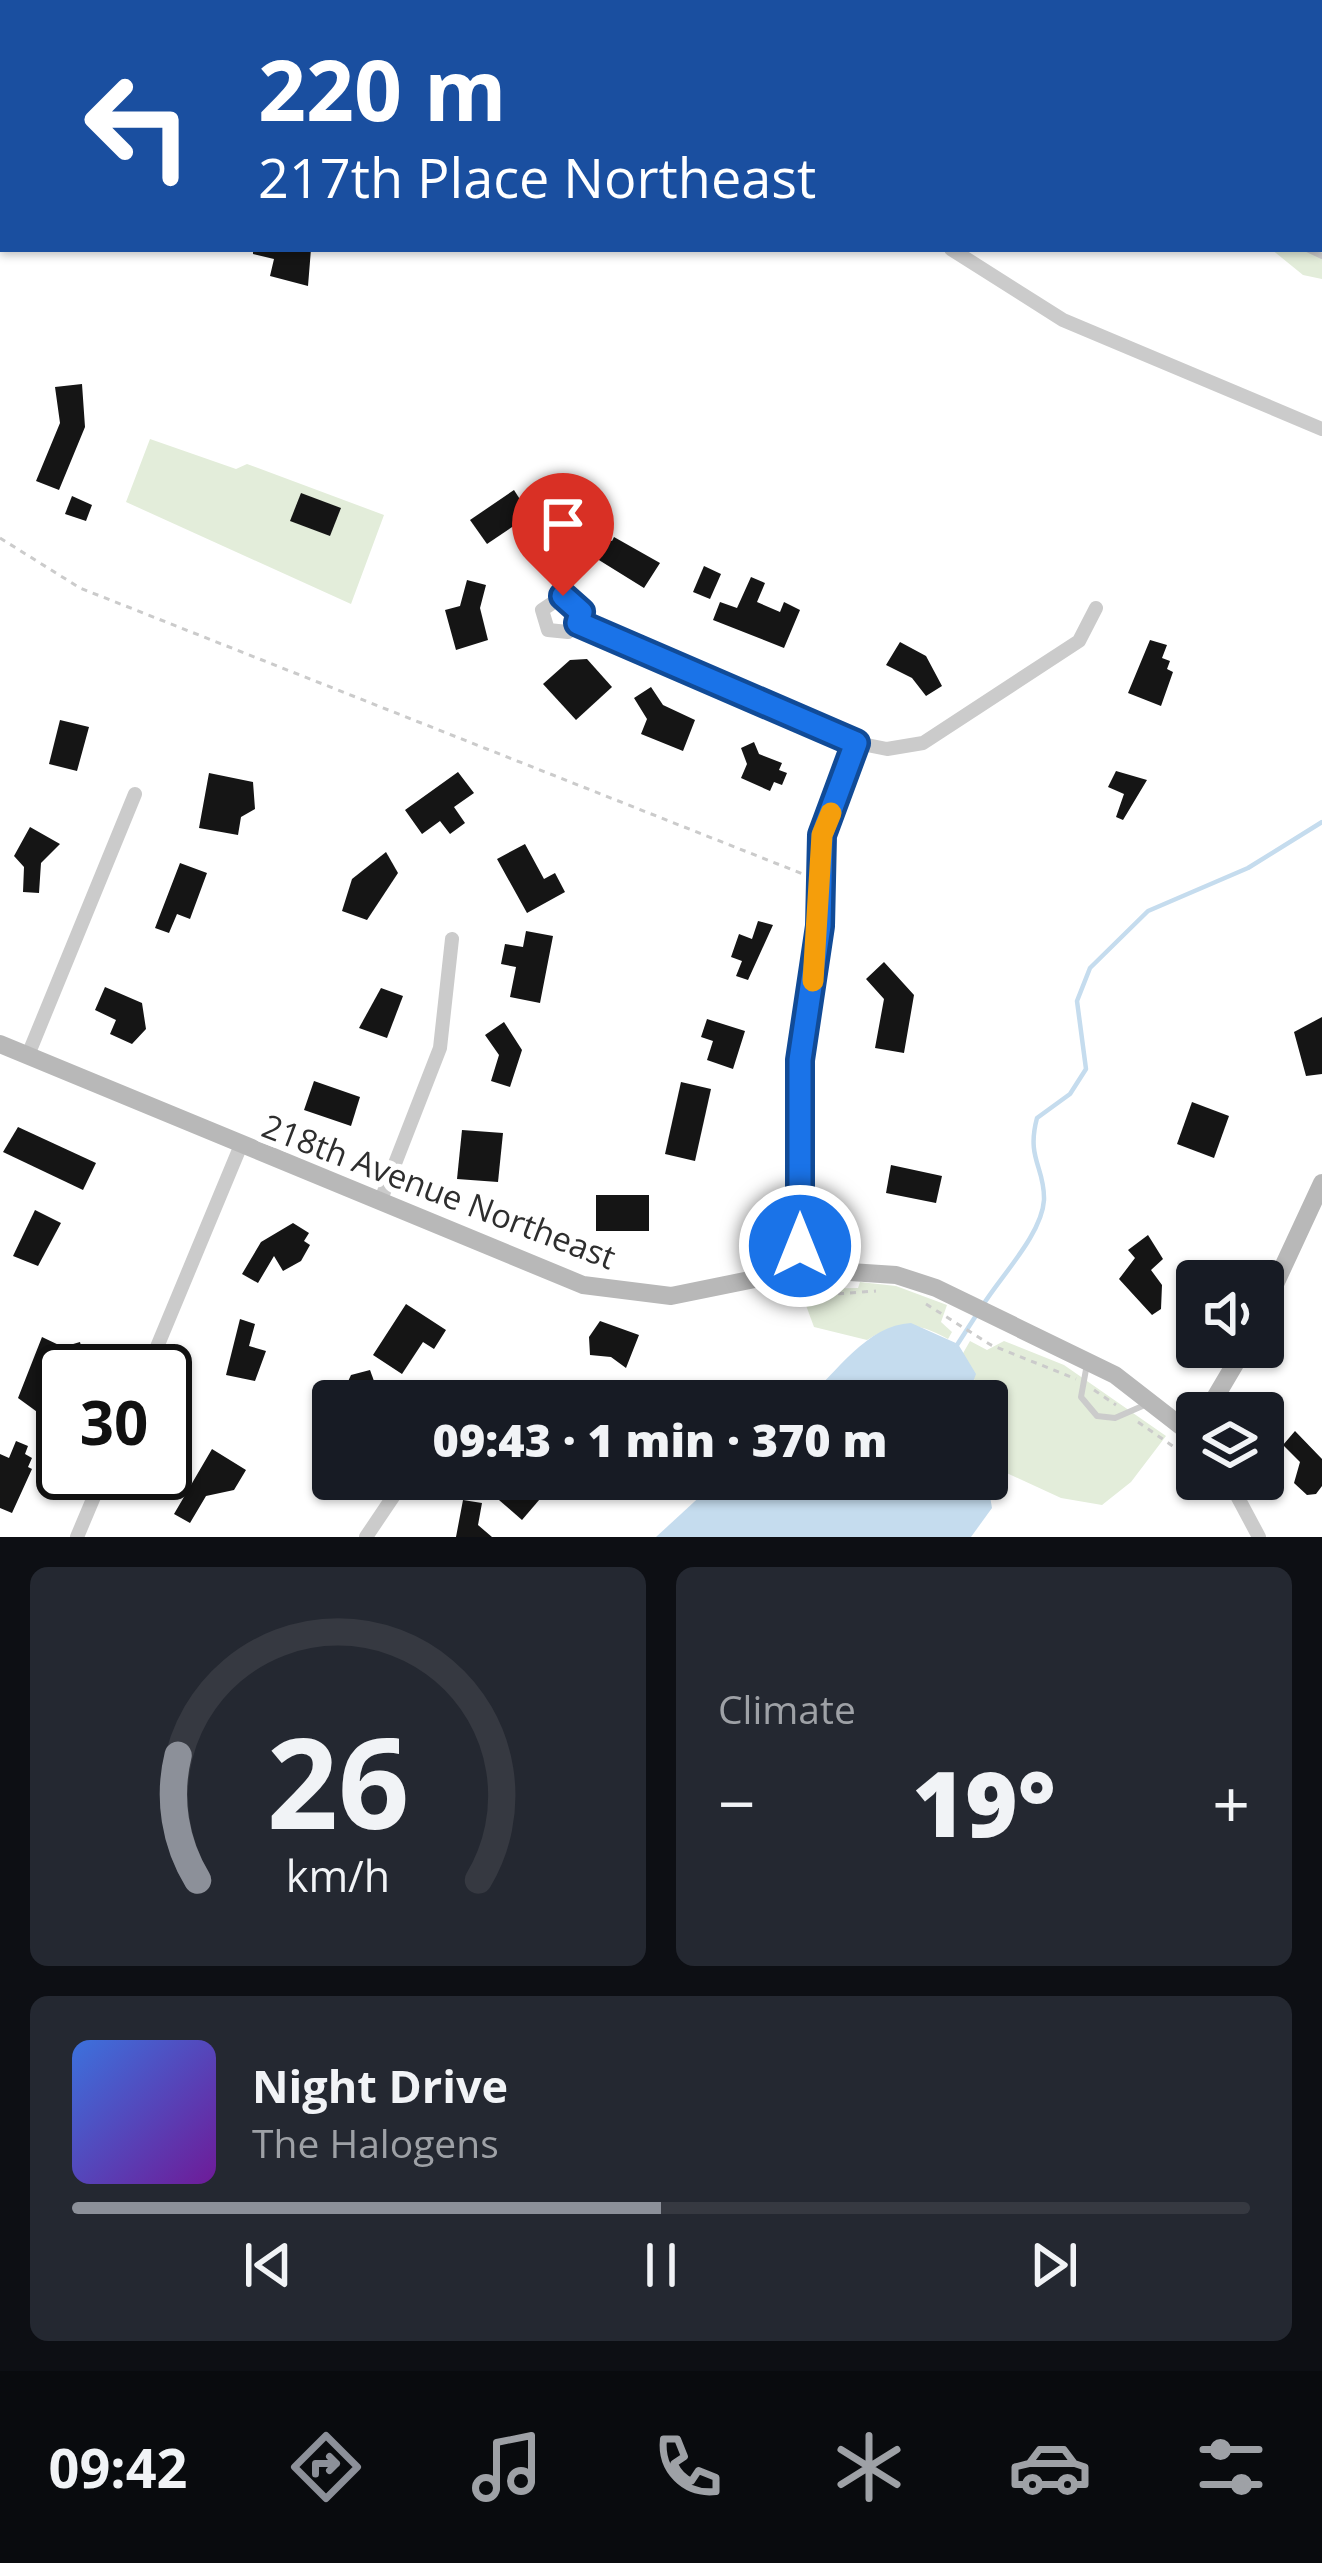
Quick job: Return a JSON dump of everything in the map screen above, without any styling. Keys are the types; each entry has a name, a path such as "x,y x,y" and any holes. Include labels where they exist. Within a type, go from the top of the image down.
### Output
{"street":[{"path":"956,252 1063,320 1322,428"},
{"path":"578,623 856,743 887,749 923,743 1079,641 1096,608"},
{"path":"804,1269 800,1060 814,976 822,835 856,743"},
{"path":"28,1055 135,794"},
{"path":"380,1202 440,1048 452,939"},
{"name":"218th Avenue Northeast","path":"0,1044 546,1272 616,1293 707,1291 804,1269 878,1271 962,1301 1088,1360 1176,1419"},
{"path":"158,1344 241,1145"},
{"path":"1284,1265 1322,1183"},
{"path":"77,1537 93,1500"},
{"path":"366,1537 391,1500"},
{"path":"1239,1500 1259,1537"}],"lane":[{"path":"1088,1360 1082,1397 1097,1416 1115,1418 1152,1401"}],"path":[{"path":"0,538 68,583 821,881"},
{"path":"804,1269 822,1291 894,1293"},
{"path":"917,1300 979,1339"}],"green space":[{"path":"1275,252 1322,252 1322,279 1303,275"},
{"path":"150,439 236,469 247,464 384,515 351,604 126,502"},
{"path":"860,1282 896,1286 947,1305 941,1322 952,1332 948,1339 916,1326 888,1329 867,1340 814,1327 800,1289 858,1288"},
{"path":"970,1341 987,1350 1004,1341 1064,1365 1166,1436 1131,1482 1102,1505 1061,1498 1008,1474 1008,1380 974,1380 962,1355"}],"water":[{"path":"911,1323 958,1344 976,1374 974,1380 826,1380 866,1341"},
{"path":"696,1500 991,1500 992,1508 971,1537 656,1537"}],"building":[{"path":"311,252 308,286 270,276 274,259 253,254"},
{"path":"82,384 85,427 59,490 36,481 60,423 55,387"},
{"path":"514,490 530,515 487,544 470,520"},
{"path":"301,493 341,508 330,536 290,521"},
{"path":"72,496 92,505 86,521 65,514"},
{"path":"603,537 612,541 614,537 660,563 644,588 594,557"},
{"path":"704,566 721,574 710,599 693,592"},
{"path":"751,577 765,583 757,602 780,612 784,602 800,610 784,648 713,620 720,602 737,608"},
{"path":"467,580 486,585 480,608 488,640 456,650 445,610 460,606"},
{"path":"1150,640 1167,645 1162,658 1170,661 1167,669 1173,672 1161,706 1128,693"},
{"path":"900,642 926,656 942,686 926,696 912,678 886,665"},
{"path":"587,659 612,687 576,720 543,684 570,660"},
{"path":"651,687 663,705 695,720 683,751 641,734 647,719 634,698"},
{"path":"60,720 89,727 77,771 49,764"},
{"path":"754,742 759,754 782,763 779,770 787,773 782,785 774,782 770,791 741,778 747,764 741,748"},
{"path":"1116,771 1147,780 1123,820 1116,817 1124,794 1108,787"},
{"path":"458,772 474,793 454,807 465,823 450,834 440,821 422,834 405,810"},
{"path":"209,773 253,782 255,809 241,817 238,835 199,828"},
{"path":"30,827 60,844 41,863 39,893 23,892 24,867 14,856"},
{"path":"525,844 544,879 555,873 565,892 527,913 497,859"},
{"path":"386,852 398,873 367,920 342,911 352,879"},
{"path":"180,863 207,873 190,919 177,914 169,933 155,928"},
{"path":"758,921 773,925 748,980 736,976 742,961 731,957 739,934 752,939"},
{"path":"526,931 553,936 540,1003 510,997 516,967 501,964 505,944 523,947"},
{"path":"884,962 914,995 904,1053 875,1048 884,999 866,979"},
{"path":"105,987 142,1003 146,1029 132,1044 110,1034 116,1020 95,1010"},
{"path":"381,988 403,996 387,1038 359,1028"},
{"path":"1322,1017 1322,1074 1306,1076 1294,1032"},
{"path":"707,1019 745,1031 733,1069 707,1060 713,1041 701,1037"},
{"path":"504,1022 522,1050 510,1087 491,1081 499,1055 485,1035"},
{"path":"314,1081 360,1097 351,1126 304,1110"},
{"path":"681,1082 711,1089 695,1161 665,1154"},
{"path":"1192,1102 1229,1116 1214,1158 1177,1144"},
{"path":"18,1127 96,1163 83,1190 3,1152"},
{"path":"462,1130 503,1133 498,1182 457,1179"},
{"path":"891,1165 942,1176 936,1203 886,1193"},
{"path":"596,1195 649,1195 649,1231 596,1231"},
{"path":"35,1210 61,1223 38,1266 13,1256"},
{"path":"293,1223 309,1233 304,1241 310,1245 301,1261 283,1271 274,1256 258,1283 242,1274 261,1242"},
{"path":"1148,1235 1163,1259 1151,1270 1162,1285 1161,1309 1152,1315 1119,1279 1135,1258 1128,1250"},
{"path":"406,1304 446,1330 434,1349 423,1342 402,1374 373,1355"},
{"path":"240,1319 255,1324 249,1346 266,1351 255,1381 226,1375"},
{"path":"600,1321 639,1335 626,1368 611,1357 590,1355 589,1337"},
{"path":"36,1352 36,1411 18,1398"},
{"path":"370,1370 374,1380 349,1380"},
{"path":"1295,1431 1322,1459 1322,1486 1316,1494 1307,1495 1294,1483 1300,1462 1284,1444"},
{"path":"16,1441 28,1446 25,1454 32,1458 28,1467 32,1469 12,1513 0,1508 0,1454 9,1458"},
{"path":"212,1449 246,1470 234,1490 206,1496 190,1523 174,1514 182,1500 192,1500 192,1483"},
{"path":"463,1500 482,1503 478,1525 492,1537 456,1537"},
{"path":"499,1500 539,1500 522,1520"}],"waterway":[{"path":"983,1305 1029,1241 1042,1213 1044,1189 1034,1132 1037,1118 1070,1094 1086,1069 1077,1001 1090,968 1148,911 1248,868 1322,822"},
{"path":"957,1345 977,1314"}],"slow traffic":[{"path":"813,981 820,926 822,835 831,813"}],"route":[{"path":"563,596 581,612 578,623 856,743 822,835 820,926 800,1060 800,1246"}]}
